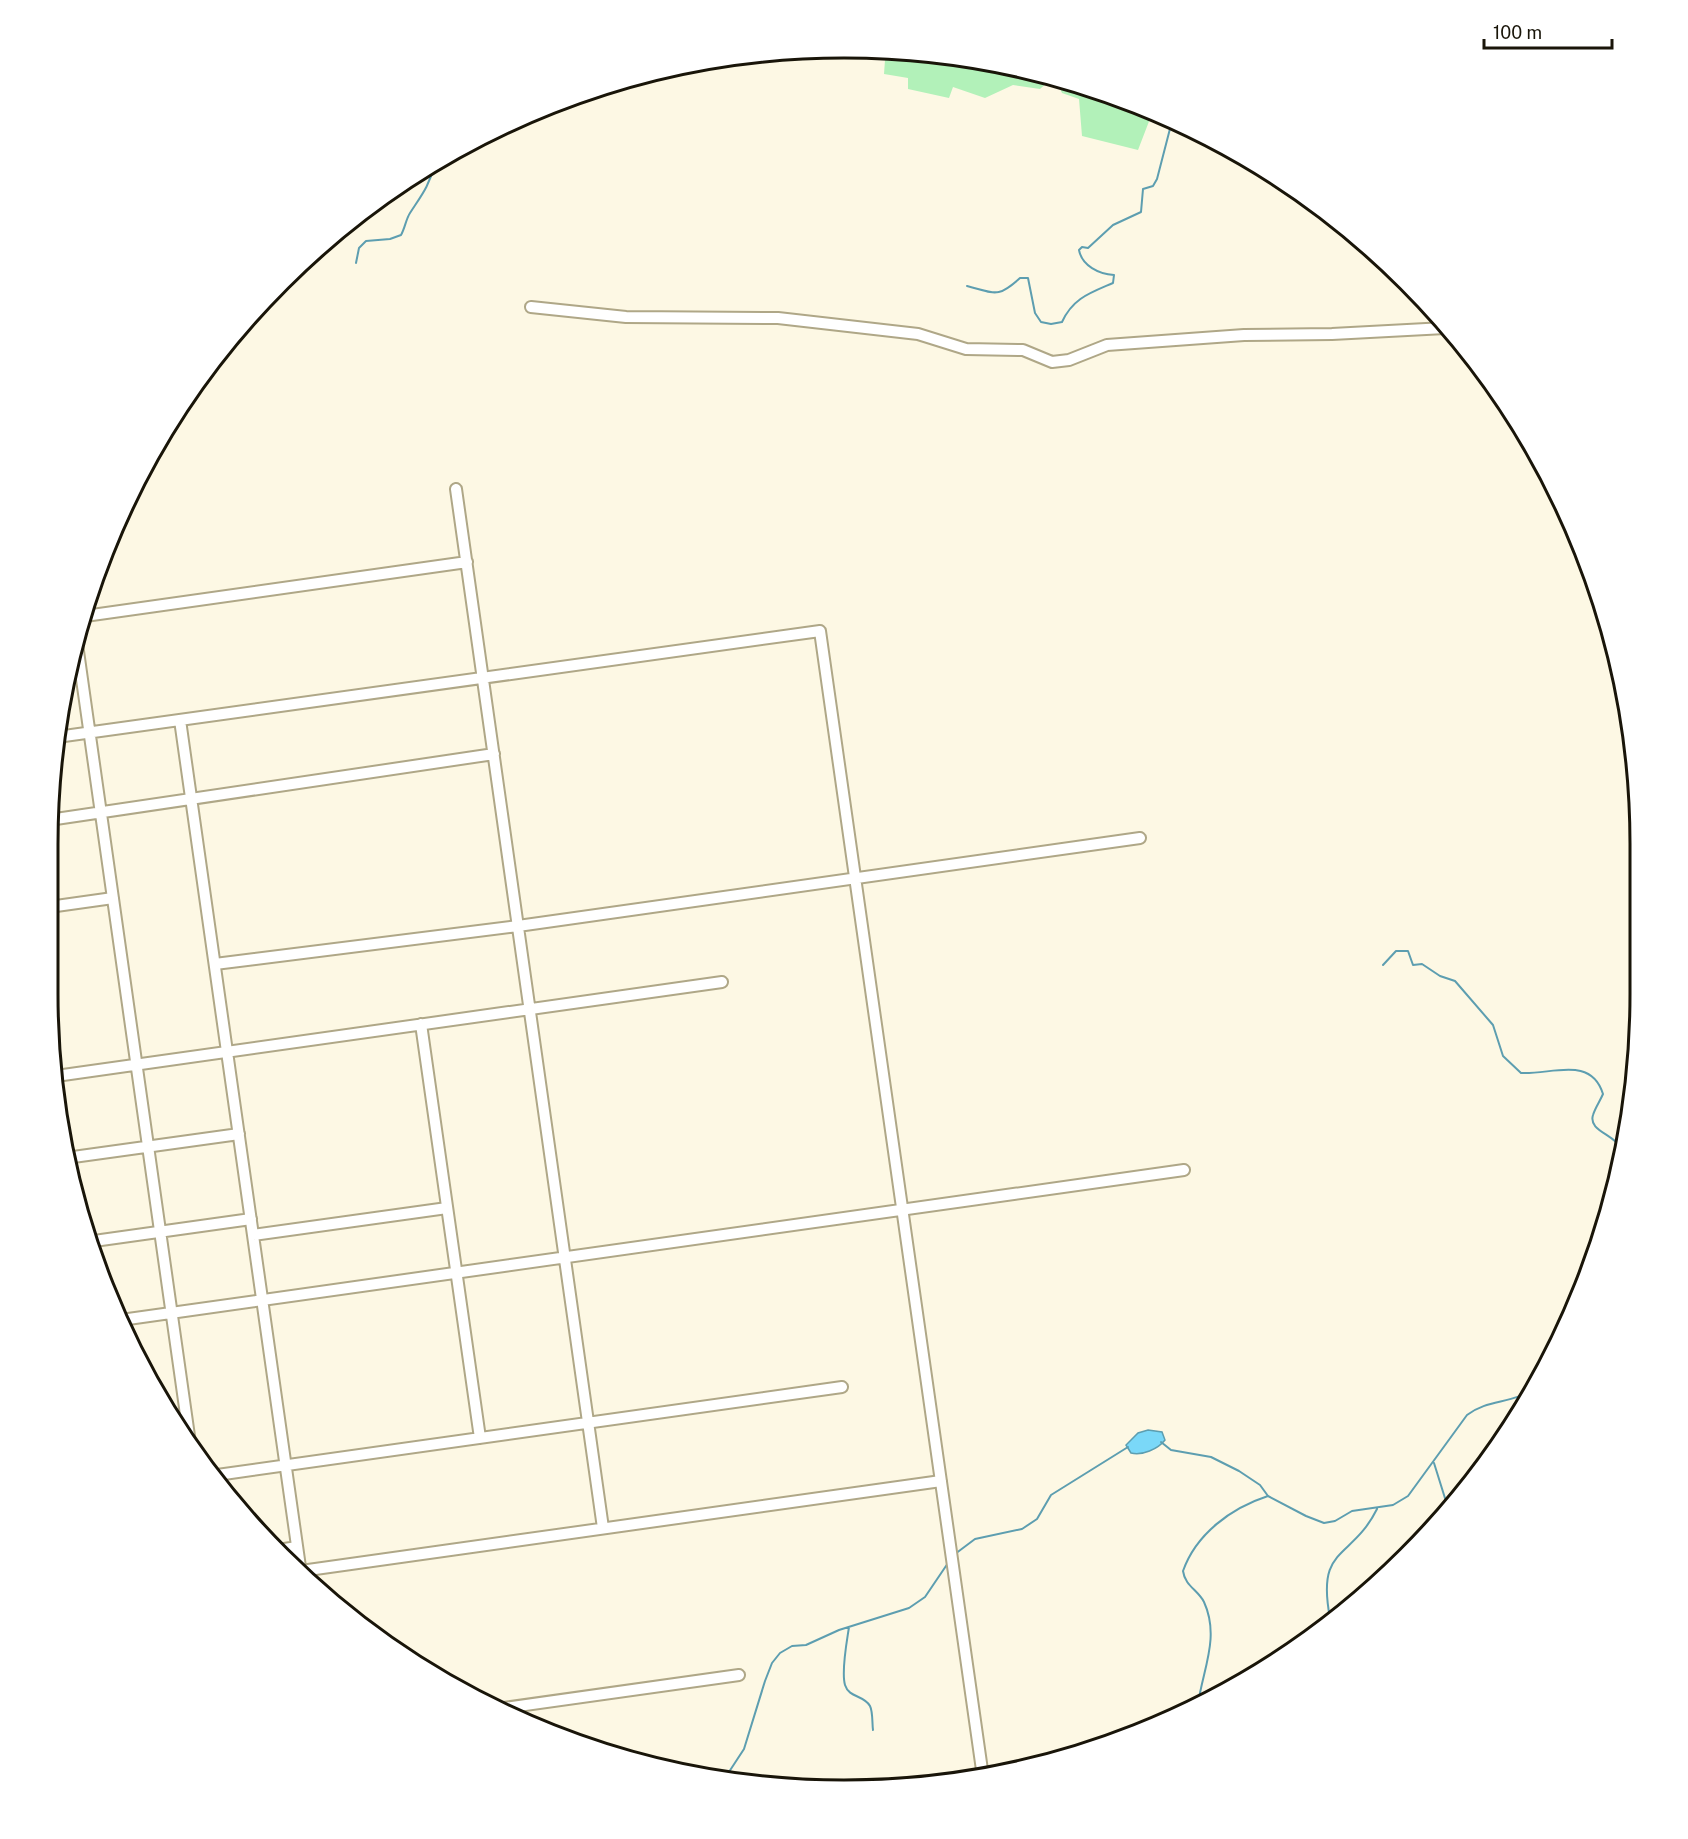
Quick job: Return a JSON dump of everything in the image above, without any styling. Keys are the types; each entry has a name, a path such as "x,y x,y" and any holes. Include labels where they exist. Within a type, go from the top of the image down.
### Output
{"street":[{"path":"531,307 626,317 778,318 918,334 966,349 1023,350 1052,362 1069,360 1107,345 1244,335 1332,334 1437,328"},
{"path":"456,489 603,1528"},
{"path":"93,615 467,562"},
{"path":"66,736 820,631 982,1768"},
{"path":"80,665 187,1425"},
{"path":"180,720 299,1560"},
{"path":"59,819 494,754"},
{"path":"215,964 518,926 1140,838"},
{"path":"58,906 113,898"},
{"path":"63,1075 722,981"},
{"path":"422,1024 480,1438"},
{"path":"76,1157 239,1134"},
{"path":"129,1319 1184,1170"},
{"path":"253,1235 447,1208"},
{"path":"98,1240 251,1219"},
{"path":"222,1474 842,1387"},
{"path":"311,1571 941,1480"},
{"path":"288,1548 297,1547"},
{"path":"513,1707 739,1675"}],"green space":[{"path":"885,60 947,65 1045,85 1040,89 1013,85 985,98 953,87 949,98 908,89 908,78 884,74"},
{"path":"1060,89 1149,120 1138,150 1082,136 1079,99 1062,93"}],"water":[{"path":"1148,1430 1162,1432 1165,1440 1150,1451 1140,1454 1131,1453 1126,1445 1138,1433"}],"waterway":[{"path":"967,286 990,292 1001,292 1020,278 1028,278 1035,313 1041,322 1051,324 1062,322 1071,307 1083,297 1113,283 1114,275 1103,273 1087,265 1079,250 1082,247 1088,248 1113,225 1141,212 1143,189 1153,186 1157,179 1170,130"},
{"path":"356,263 359,248 366,241 390,239 401,235 409,215 430,177"},
{"path":"1383,965 1396,951 1408,951 1413,965 1422,964 1440,976 1455,981 1493,1025 1503,1056 1521,1073 1569,1070 1589,1075 1597,1082 1603,1094 1592,1120 1598,1129 1615,1142"},
{"path":"1161,1442 1171,1450 1211,1457 1260,1485 1268,1496 1324,1523 1335,1521 1352,1511 1393,1505 1408,1496 1467,1415 1484,1406 1518,1397"},
{"path":"955,1554 975,1539 1022,1529 1037,1519 1051,1495 1128,1447"},
{"path":"1434,1463 1446,1500"},
{"path":"1200,1694 1209,1653 1211,1628 1204,1602 1186,1580 1183,1571 1197,1545 1216,1524 1228,1515 1268,1496"},
{"path":"1329,1612 1327,1594 1328,1577 1332,1565 1367,1526 1377,1509"},
{"path":"729,1772 744,1749 765,1681 772,1663 780,1653 792,1646 806,1645 839,1630 909,1608 925,1597 948,1563"},
{"path":"849,1627 844,1664 845,1685 850,1692 870,1706 873,1730"}]}
